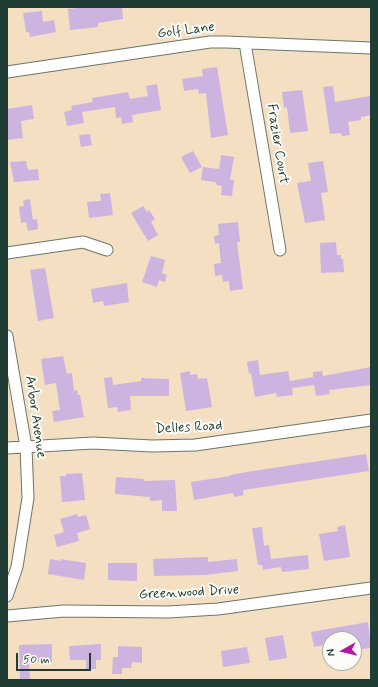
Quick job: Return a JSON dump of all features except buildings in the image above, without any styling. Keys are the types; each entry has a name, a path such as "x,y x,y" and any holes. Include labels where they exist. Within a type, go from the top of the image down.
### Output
{"street":[{"name":"Golf Lane","path":"7,72 210,42 371,48"},
{"name":"Frazier Court","path":"245,43 280,250"},
{"path":"7,253 83,242 107,250"},
{"name":"Arbor Avenue","path":"7,336 26,447 28,498 18,567 7,596"},
{"name":"Delles Road","path":"7,448 93,443 152,446 195,445 371,420"},
{"name":"Greenwood Drive","path":"7,616 64,611 168,612 218,609 371,588"}]}
